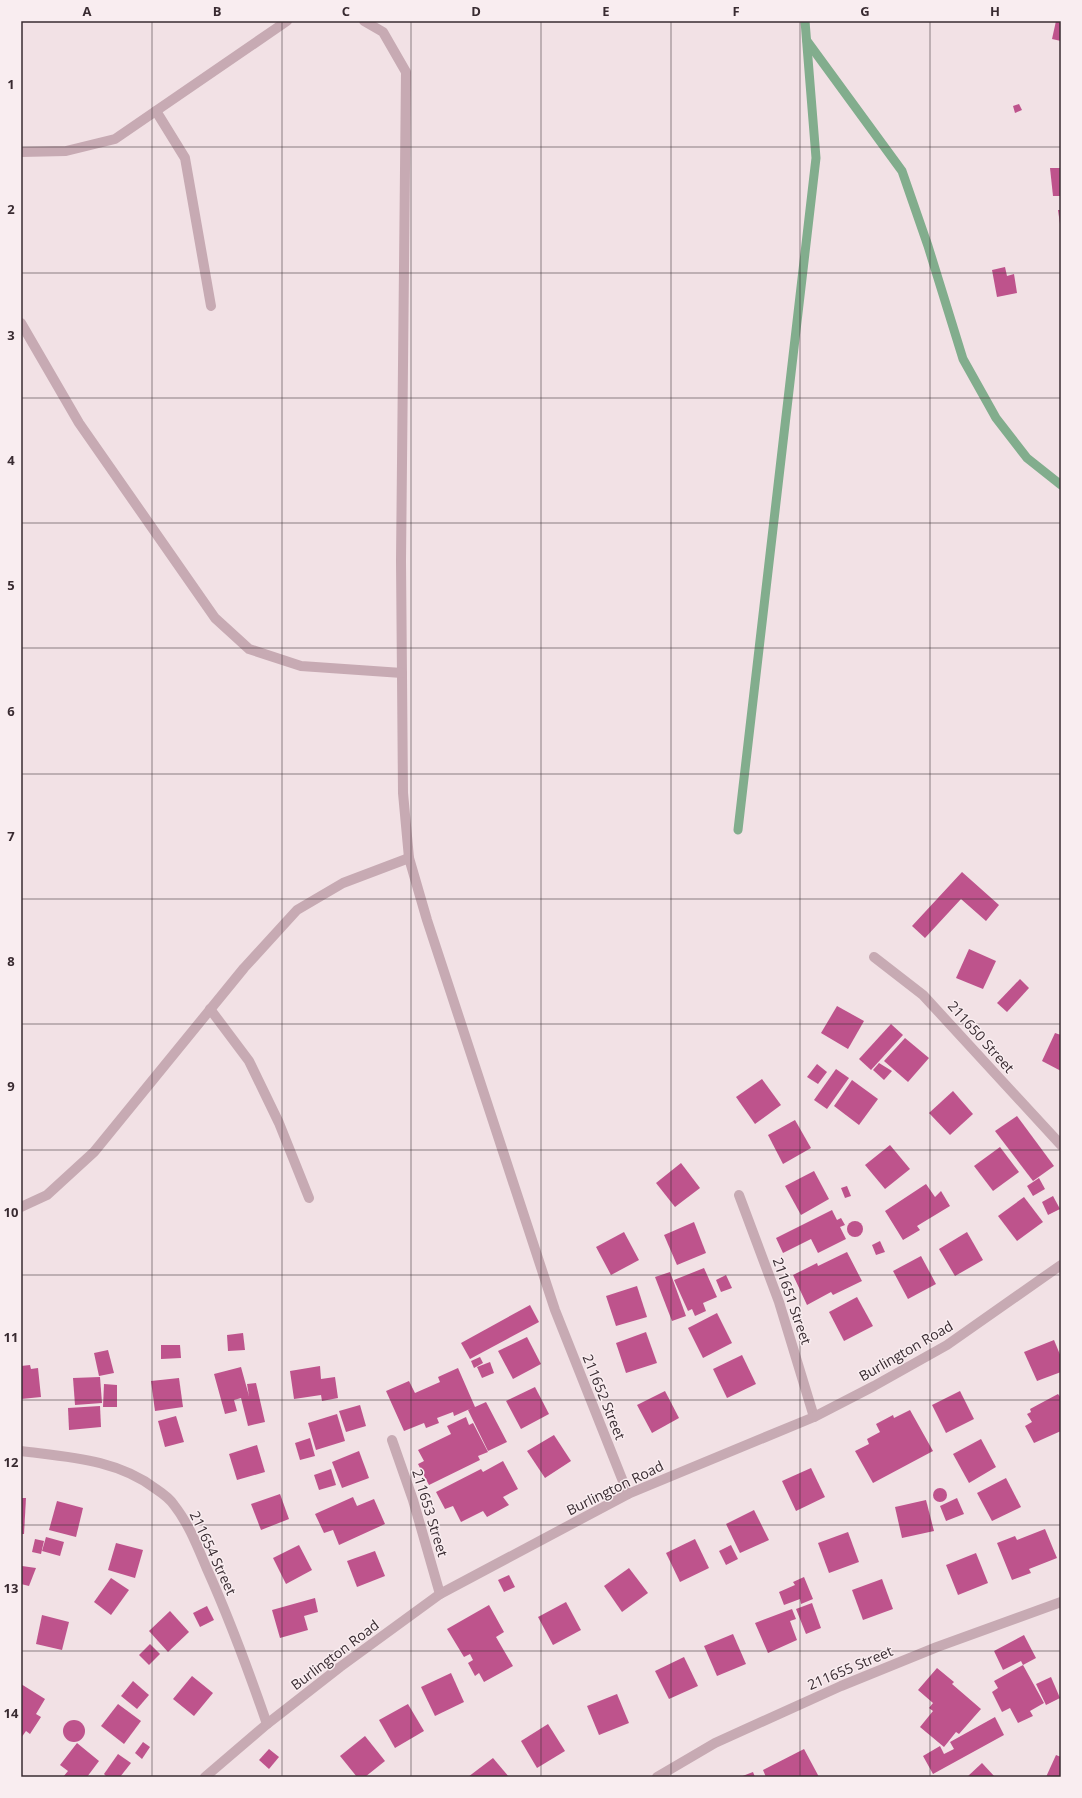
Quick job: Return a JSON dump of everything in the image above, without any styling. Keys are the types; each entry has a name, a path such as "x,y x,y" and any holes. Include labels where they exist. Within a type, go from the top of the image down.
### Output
{"street":[{"path":"21,152 66,151 115,139 287,21"},
{"name":"211652 Street","path":"364,21 383,32 406,72 401,561 403,793 409,858 427,920 555,1310 628,1494"},
{"path":"156,111 185,158 211,306"},
{"path":"21,323 79,423 215,618 249,649 301,666 402,673"},
{"path":"21,1207 47,1195 94,1152 244,968 297,910 343,883 409,858"},
{"name":"211650 Street","path":"874,957 924,995 1061,1145"},
{"path":"210,1009 249,1060 279,1123 309,1198"},
{"name":"211651 Street","path":"739,1195 779,1302 814,1417"},
{"name":"Burlington Road","path":"205,1777 267,1724 440,1594 628,1494 814,1417 874,1386 948,1345 1061,1265"},
{"name":"211653 Street","path":"392,1440 413,1500 440,1594"},
{"name":"211654 Street","path":"21,1451 78,1458 112,1466 137,1477 156,1488 174,1504 193,1536 215,1586 267,1724"},
{"name":"211655 Street","path":"657,1777 715,1743 841,1686 937,1647 1061,1602"}],"building":[{"path":"1056,21 1061,21 1061,41 1052,39"},
{"path":"1019,104 1022,110 1015,113 1013,106"},
{"path":"1050,168 1061,168 1061,196 1053,196"},
{"path":"1058,210 1061,210 1061,224 1060,224"},
{"path":"1005,267 1007,276 1014,274 1017,293 997,297 992,270"},
{"path":"962,872 999,905 986,921 961,899 925,938 912,926"},
{"path":"969,949 996,961 983,989 956,978"},
{"path":"1020,979 1029,988 1007,1012 997,1003"},
{"path":"837,1006 864,1021 848,1049 821,1033"},
{"path":"891,1024 903,1035 871,1070 859,1059"},
{"path":"1055,1033 1061,1035 1061,1071 1042,1061"},
{"path":"905,1038 929,1058 908,1082 884,1061"},
{"path":"879,1063 892,1071 884,1080 873,1070"},
{"path":"817,1064 827,1072 818,1084 807,1077"},
{"path":"836,1069 849,1078 827,1109 814,1100"},
{"path":"762,1079 781,1105 755,1124 736,1097"},
{"path":"852,1080 878,1099 859,1125 834,1106"},
{"path":"953,1091 973,1114 950,1135 929,1113"},
{"path":"1017,1116 1054,1166 1033,1181 995,1131"},
{"path":"795,1120 811,1148 783,1164 768,1135"},
{"path":"890,1145 910,1169 885,1189 865,1165"},
{"path":"1000,1147 1019,1172 993,1191 974,1166"},
{"path":"681,1163 700,1188 675,1207 656,1183"},
{"path":"814,1171 829,1199 801,1215 785,1186"},
{"path":"1039,1178 1045,1189 1033,1196 1027,1186"},
{"path":"926,1184 935,1197 941,1191 950,1206 917,1226 920,1230 903,1240 885,1211"},
{"path":"847,1186 851,1196 845,1198 841,1188"},
{"path":"1053,1196 1060,1209 1048,1215 1042,1202"},
{"path":"1024,1197 1043,1222 1017,1241 998,1216"},
{"path":"832,1210 837,1220 841,1218 845,1225 840,1227 846,1239 818,1253 811,1239 783,1253 776,1238"},
{"path":"852,1221 858,1221 863,1226 861,1235 858,1237 852,1237 847,1232 847,1226"},
{"path":"694,1222 706,1253 677,1265 664,1235"},
{"path":"624,1232 639,1260 611,1275 596,1247"},
{"path":"967,1232 983,1260 955,1276 939,1249"},
{"path":"880,1241 885,1252 876,1255 872,1245"},
{"path":"847,1252 862,1281 833,1295 831,1292 807,1305 793,1275 817,1263 818,1266"},
{"path":"921,1256 936,1284 908,1299 893,1271"},
{"path":"704,1268 717,1297 703,1303 706,1311 695,1316 692,1309 688,1311 674,1280"},
{"path":"670,1272 686,1316 672,1321 655,1277"},
{"path":"726,1275 732,1288 721,1292 716,1280"},
{"path":"637,1286 647,1317 616,1326 606,1296"},
{"path":"857,1297 873,1326 844,1341 829,1312"},
{"path":"530,1305 539,1322 470,1359 461,1343"},
{"path":"717,1313 732,1343 703,1358 688,1328"},
{"path":"646,1332 657,1363 626,1373 616,1343"},
{"path":"243,1333 245,1350 228,1351 227,1335"},
{"path":"527,1337 541,1364 513,1379 498,1351"},
{"path":"1054,1340 1061,1357 1061,1372 1037,1381 1024,1352"},
{"path":"161,1345 180,1345 181,1358 161,1359"},
{"path":"108,1350 114,1373 99,1376 94,1353"},
{"path":"742,1355 756,1384 727,1398 713,1369"},
{"path":"480,1357 483,1363 474,1368 471,1361"},
{"path":"490,1362 494,1373 482,1378 477,1367"},
{"path":"30,1365 31,1369 38,1368 41,1397 21,1399 21,1366"},
{"path":"320,1366 321,1379 335,1377 338,1398 322,1401 321,1395 294,1399 290,1371"},
{"path":"241,1367 249,1396 247,1384 256,1383 265,1422 248,1426 241,1398 234,1400 237,1411 225,1414 214,1374"},
{"path":"458,1368 475,1407 486,1402 507,1442 488,1451 468,1410 472,1408 454,1416 453,1412 437,1418 439,1423 426,1428 424,1423 404,1431 386,1391 409,1381 415,1393 440,1382 438,1377"},
{"path":"100,1377 102,1403 75,1405 73,1378"},
{"path":"179,1378 183,1407 155,1411 151,1381"},
{"path":"104,1384 117,1385 117,1407 103,1407"},
{"path":"535,1387 549,1414 521,1429 506,1401"},
{"path":"665,1391 679,1418 652,1433 637,1405"},
{"path":"960,1391 974,1419 946,1433 932,1405"},
{"path":"1058,1394 1061,1398 1061,1431 1034,1443 1025,1426 1032,1422 1027,1414 1031,1412 1030,1409"},
{"path":"360,1405 366,1426 346,1432 339,1411"},
{"path":"100,1406 101,1427 69,1430 68,1408"},
{"path":"910,1410 933,1451 873,1483 855,1451 869,1444 867,1439 880,1432 876,1424 893,1415 894,1418"},
{"path":"337,1414 345,1441 316,1450 308,1423"},
{"path":"176,1416 184,1442 165,1447 158,1421"},
{"path":"466,1417 469,1425 473,1423 488,1452 478,1456 480,1460 429,1485 418,1464 424,1461 418,1450 451,1434 447,1426"},
{"path":"554,1435 571,1461 545,1478 527,1451"},
{"path":"310,1438 315,1456 300,1460 295,1443"},
{"path":"981,1439 996,1467 969,1483 953,1454"},
{"path":"257,1445 265,1472 237,1480 229,1454"},
{"path":"359,1451 369,1478 342,1488 332,1462"},
{"path":"503,1461 518,1489 503,1497 509,1505 487,1517 483,1511 461,1522 453,1506 445,1509 436,1492 481,1469 483,1472"},
{"path":"811,1468 825,1497 796,1511 782,1481"},
{"path":"331,1469 336,1485 319,1490 314,1475"},
{"path":"1006,1478 1021,1507 992,1521 977,1493"},
{"path":"937,1488 943,1488 947,1492 947,1498 943,1502 937,1502 933,1498 933,1492"},
{"path":"280,1494 289,1519 261,1530 251,1504"},
{"path":"353,1497 357,1506 374,1499 385,1524 339,1545 333,1530 324,1533 315,1514"},
{"path":"21,1498 26,1498 24,1534 21,1534"},
{"path":"957,1498 964,1514 946,1521 940,1506"},
{"path":"926,1500 934,1531 902,1538 895,1507"},
{"path":"57,1501 83,1508 76,1537 49,1530"},
{"path":"754,1510 769,1540 740,1553 726,1524"},
{"path":"1045,1529 1057,1558 1029,1569 1031,1573 1012,1580 997,1543 1015,1536 1017,1540"},
{"path":"848,1532 859,1562 829,1573 818,1543"},
{"path":"46,1537 64,1542 60,1556 42,1551"},
{"path":"35,1539 44,1541 41,1554 32,1552"},
{"path":"695,1539 709,1568 680,1582 666,1553"},
{"path":"116,1543 143,1550 135,1578 108,1570"},
{"path":"299,1545 312,1570 286,1584 273,1558"},
{"path":"731,1545 738,1559 726,1565 719,1551"},
{"path":"375,1551 385,1576 357,1587 347,1561"},
{"path":"976,1553 988,1583 958,1595 946,1565"},
{"path":"22,1566 36,1568 29,1586 21,1584"},
{"path":"629,1568 648,1593 622,1612 604,1586"},
{"path":"509,1575 515,1587 504,1592 498,1580"},
{"path":"804,1577 813,1599 801,1604 800,1599 784,1605 779,1592 795,1585 793,1582"},
{"path":"111,1578 129,1590 111,1615 94,1602"},
{"path":"882,1579 893,1609 863,1620 852,1590"},
{"path":"315,1598 318,1612 304,1616 308,1630 280,1638 272,1610"},
{"path":"566,1602 581,1630 553,1645 538,1617"},
{"path":"812,1603 821,1628 806,1634 796,1609"},
{"path":"489,1605 504,1632 496,1637 513,1666 484,1682 479,1673 475,1676 468,1663 473,1660 470,1654 464,1657 447,1629"},
{"path":"207,1606 214,1620 200,1627 193,1613"},
{"path":"792,1609 796,1619 790,1621 797,1640 768,1653 755,1623"},
{"path":"170,1611 189,1632 168,1652 149,1631"},
{"path":"42,1615 69,1622 62,1650 36,1644"},
{"path":"733,1634 746,1664 717,1676 704,1646"},
{"path":"1024,1635 1036,1658 1023,1665 1021,1661 1003,1670 994,1651"},
{"path":"150,1644 160,1654 149,1665 139,1655"},
{"path":"684,1657 698,1686 669,1699 655,1671"},
{"path":"1023,1665 1044,1703 1030,1711 1033,1716 1018,1723 1010,1708 1002,1712 992,1692 998,1688 994,1681"},
{"path":"937,1668 954,1682 952,1684 981,1709 959,1734 956,1732 944,1747 920,1727 933,1711 929,1708 933,1703 918,1690"},
{"path":"451,1673 464,1702 435,1716 421,1687"},
{"path":"192,1676 213,1693 194,1716 173,1699"},
{"path":"1051,1677 1060,1698 1046,1705 1036,1684"},
{"path":"133,1681 149,1695 137,1709 121,1696"},
{"path":"21,1684 45,1699 36,1714 41,1717 30,1734 26,1731 21,1738"},
{"path":"617,1694 629,1723 599,1735 587,1706"},
{"path":"118,1704 141,1721 124,1744 101,1726"},
{"path":"408,1704 424,1731 395,1748 379,1720"},
{"path":"995,1717 1004,1735 933,1774 923,1756 940,1746 944,1754 954,1749 950,1742"},
{"path":"74,1720 82,1723 85,1731 82,1739 74,1742 66,1739 63,1731 66,1723"},
{"path":"548,1724 565,1751 537,1768 521,1741"},
{"path":"365,1736 385,1761 365,1777 357,1777 340,1756"},
{"path":"143,1742 150,1747 142,1759 135,1753"},
{"path":"77,1743 99,1761 87,1777 63,1777 68,1771 60,1765"},
{"path":"269,1749 279,1757 269,1769 259,1760"},
{"path":"804,1749 819,1777 766,1777 763,1770"},
{"path":"118,1754 131,1763 120,1777 107,1777 104,1774"},
{"path":"1056,1755 1061,1757 1061,1777 1046,1777"},
{"path":"493,1758 509,1777 468,1777"},
{"path":"982,1763 995,1777 967,1777"},
{"path":"753,1772 755,1777 740,1777"}],"waterway":[{"path":"738,830 816,158 805,21"},
{"path":"807,41 902,171 928,246 963,359 996,418 1027,458 1061,485"}]}
